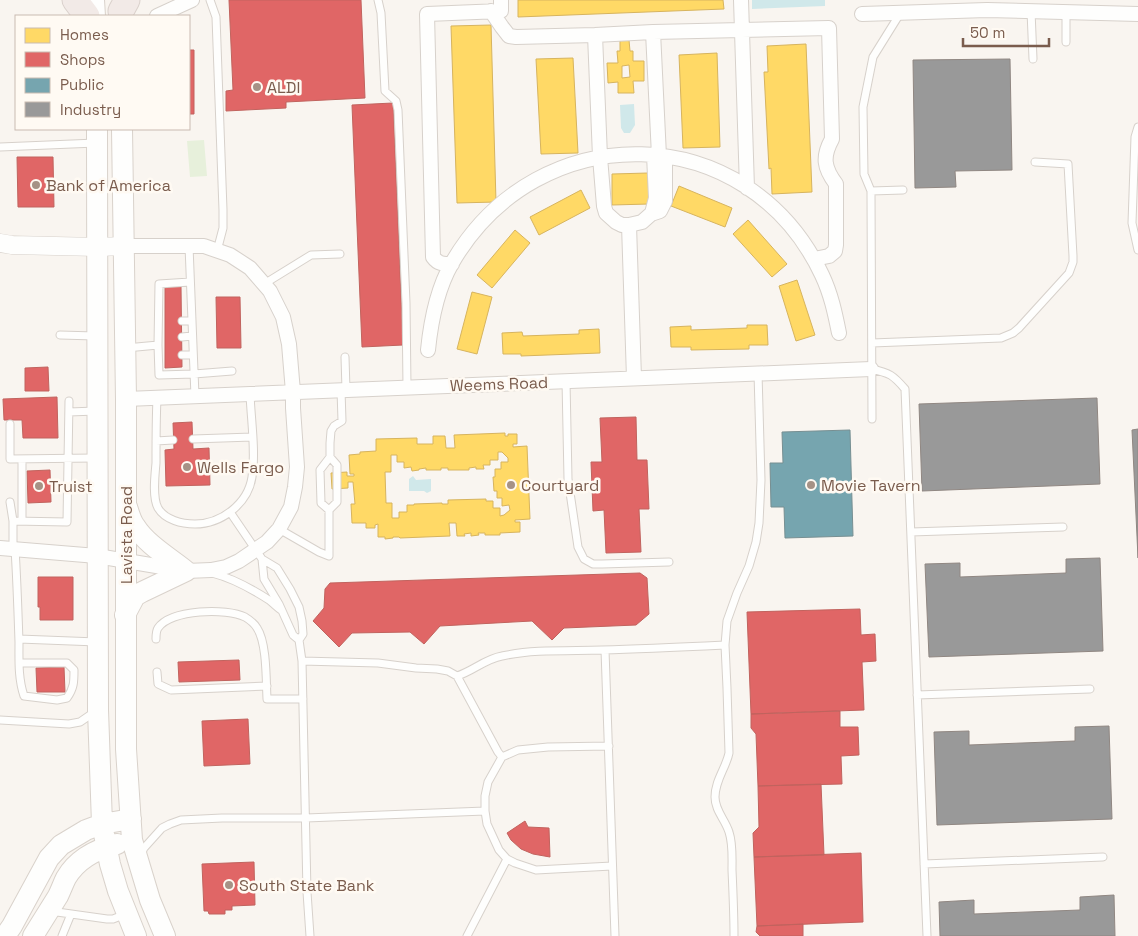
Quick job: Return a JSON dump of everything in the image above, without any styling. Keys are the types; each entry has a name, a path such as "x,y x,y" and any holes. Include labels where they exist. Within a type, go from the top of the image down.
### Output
{"highway":[{"path":"75,0 86,15"}],"main road":[{"path":"94,0 95,15"},
{"name":"Lavista Road","path":"122,130 126,399 126,749 132,840 150,900 165,936"},
{"name":"Lavista Road","path":"97,136 98,710 102,824 110,864 118,891 136,936"},
{"path":"126,503 134,525 153,546 194,571"},
{"path":"125,615 135,596 194,571"},
{"path":"4,936 12,926 49,858 61,845 86,830 102,824 131,819"},
{"path":"33,936 67,876 76,865 84,858 106,846 132,840"},
{"path":"67,876 82,870 97,870 118,891"}],"street":[{"path":"172,13 192,0"},
{"path":"452,264 438,263 433,257 428,14 501,11 501,0"},
{"path":"741,0 747,188"},
{"path":"862,14 987,10 1138,14"},
{"path":"491,11 509,36 829,28 832,139 825,155 825,166 836,184 836,245 835,252 829,256 814,259"},
{"path":"595,35 603,200 606,213 616,222 622,225 629,225 642,222 651,214 660,211 665,201 660,156 653,32"},
{"path":"428,350 434,311 452,264 479,224 493,210 532,181 559,168 600,157 636,154 660,156 712,169 747,188 778,212 803,242 814,259 830,295 838,333"},
{"path":"629,225 634,378"},
{"path":"0,246 204,246 230,255 250,268 270,291 282,317 289,344 297,467 292,507 279,530 267,542 259,555 226,567 194,571 98,556 9,548"},
{"name":"Weems Road","path":"126,399 871,369"}],"lane":[{"path":"210,0 216,17 223,210 223,228 217,251"},
{"path":"378,0 381,13 385,92 396,101 398,110 406,304 407,387"},
{"path":"1031,11 1033,59"},
{"path":"872,419 871,190 864,174 862,107 873,57 901,12"},
{"path":"1066,12 1066,42"},
{"path":"1138,127 1135,137 1132,223 1138,250"},
{"path":"0,147 97,136"},
{"path":"872,342 1001,338 1013,333 1068,274 1073,262 1068,164 1035,162"},
{"path":"871,190 903,190"},
{"path":"188,246 195,396"},
{"path":"264,284 312,255 340,254"},
{"path":"190,282 158,284 162,303 162,337 158,345 162,356 159,376 232,371"},
{"path":"182,303 191,303"},
{"path":"182,321 192,321"},
{"path":"60,335 97,336"},
{"path":"182,336 192,336"},
{"path":"125,348 158,345"},
{"path":"182,355 193,355"},
{"path":"329,510 320,503 320,470 330,457 330,443 334,426 342,421 345,357"},
{"path":"871,369 885,372 895,377 905,389 927,936"},
{"path":"734,936 730,832 715,803 715,794 718,779 728,760 729,753 725,645 727,621 749,566 756,542 759,522 761,480 758,373"},
{"path":"566,381 568,479 578,547 584,559 593,564 669,562"},
{"path":"156,398 156,499 158,508 164,515 176,521 188,524 201,524 212,522 225,516 237,507 252,479 250,394"},
{"path":"13,521 67,522 69,401"},
{"path":"68,412 97,411"},
{"path":"10,424 10,459 98,458"},
{"path":"193,439 252,437"},
{"path":"156,441 173,440"},
{"path":"279,530 330,556 329,510 337,502 337,465 330,457"},
{"path":"22,459 22,522"},
{"path":"10,502 13,521 9,548 19,640 20,685 24,696 57,700 67,698 72,691 74,670 67,663 20,663"},
{"path":"230,512 259,555 277,568 299,607 302,621 303,634 299,640 302,661 310,936"},
{"path":"911,532 1063,528"},
{"path":"259,555 264,579 283,612 293,635 299,640"},
{"path":"194,571 219,575 249,588 283,612"},
{"path":"156,639 157,630 162,623 174,617 196,612 220,612 244,616 258,629 262,643 265,659 267,699 303,698"},
{"path":"19,640 98,642"},
{"path":"456,676 464,674 491,659 533,652 725,645"},
{"path":"605,650 615,936"},
{"path":"302,661 378,663 416,668 437,668 448,671 456,676 502,757"},
{"path":"157,672 158,684 171,690 267,686"},
{"path":"917,695 1090,689"},
{"path":"0,720 69,724 80,722 98,710"},
{"path":"609,746 527,749 518,750 502,757 488,782 485,796 485,811 487,824 499,850 507,859 515,863 536,870 612,866"},
{"path":"138,861 144,848 162,828 181,820 306,818 485,811"},
{"path":"924,864 1103,856"},
{"path":"467,936 507,859"},
{"path":"50,908 57,912 107,919 113,919 126,914"},
{"path":"62,936 70,914"}],"green space":[{"path":"204,140 207,176 190,177 187,141"}],"water":[{"path":"752,0 825,0 825,6 752,9"},
{"path":"634,104 635,125 630,133 624,133 621,128 620,105"},
{"path":"413,476 416,480 431,479 431,491 427,493 424,491 409,491 409,479"}],"building: Homes":[{"path":"518,0 723,0 724,9 518,17"},
{"path":"491,25 496,202 457,203 451,26"},
{"path":"620,40 629,40 630,51 633,51 633,61 644,61 644,81 633,81 634,93 618,93 618,82 608,83 607,63 618,63 617,51 620,51","holes":["629,65 630,77 622,78 622,66"]},
{"path":"806,44 812,192 772,194 764,72 768,72 767,46"},
{"path":"717,53 720,147 683,148 679,55"},
{"path":"573,58 578,153 541,154 536,59"},
{"path":"648,173 649,204 612,205 612,174"},
{"path":"679,186 732,208 725,227 671,206"},
{"path":"581,190 590,208 539,235 530,217"},
{"path":"748,220 787,264 772,277 733,234"},
{"path":"515,230 530,243 492,288 477,275"},
{"path":"797,280 815,335 796,341 779,286"},
{"path":"472,292 492,297 477,354 457,349"},
{"path":"747,325 767,325 768,345 749,345 749,349 691,350 691,347 671,347 670,327 691,326 691,330 747,328"},
{"path":"599,329 600,353 521,356 521,354 503,354 502,333 522,332 523,336 579,334 579,330"},
{"name":"Courtyard","path":"505,433 505,436 508,436 508,434 517,434 517,444 513,444 513,447 527,446 530,519 515,520 515,522 520,522 520,532 500,533 500,535 478,533 479,535 471,536 471,533 464,534 465,536 457,536 456,523 449,523 450,536 393,537 385,539 385,537 378,537 378,524 375,525 375,528 366,528 366,523 352,523 351,504 355,504 353,482 348,482 348,488 332,489 331,473 347,472 347,476 354,476 354,474 350,474 349,455 376,451 376,439 417,438 417,444 433,444 433,436 445,436 446,448 455,448 454,435","holes":["498,452 502,452 508,458 508,462 501,462 501,469 495,469 495,477 493,477 494,491 497,491 497,498 502,498 502,506 509,505 510,510 504,515 500,516 500,508 493,508 493,501 486,501 486,499 448,500 448,504 407,505 407,512 399,512 399,518 392,518 392,503 386,503 385,472 391,472 391,455 397,455 397,462 404,462 404,468 411,467 412,471 426,468 426,470 441,470 441,468 469,470 469,468 476,467 476,469 484,469 483,465 490,465 490,460 498,460"]}],"building: Shops":[{"path":"229,0 361,0 365,98 286,102 286,108 226,111 226,91 233,90"},
{"path":"190,50 194,50 194,114 190,114"},
{"path":"393,103 403,345 362,347 352,105"},
{"name":"Bank of America","path":"17,157 53,157 54,207 18,207"},
{"path":"165,286 181,286 182,367 165,368"},
{"path":"216,297 240,297 241,348 217,348"},
{"path":"48,367 49,391 25,391 25,368"},
{"path":"57,397 58,438 23,438 22,420 4,420 3,399"},
{"path":"636,417 637,460 647,460 649,509 639,509 641,552 606,553 604,510 593,511 591,462 602,462 600,418"},
{"name":"Wells Fargo","path":"192,422 193,449 209,448 210,485 166,486 165,450 174,449 173,423"},
{"name":"Truist","path":"50,470 51,502 28,503 27,471"},
{"path":"640,573 647,578 649,614 636,625 564,628 552,640 532,621 440,626 424,644 410,632 352,633 339,647 313,621 324,608 325,589 330,583"},
{"path":"38,577 73,577 73,620 40,620"},
{"path":"860,609 861,635 875,634 876,661 862,662 864,710 751,714 747,612"},
{"path":"239,660 240,680 179,682 178,662"},
{"path":"64,667 65,692 37,692 36,668"},
{"path":"840,711 840,727 858,727 859,755 841,756 842,784 758,786 756,734 751,728 751,714"},
{"path":"248,719 250,764 204,766 202,721"},
{"path":"821,784 824,855 754,857 753,833 759,827 758,786"},
{"path":"525,821 528,827 549,828 550,857 533,854 521,849 511,840 507,833"},
{"path":"861,853 863,922 757,926 754,857"},
{"name":"South State Bank","path":"254,862 255,905 232,906 232,910 225,910 225,914 209,914 208,911 204,911 202,864"},
{"path":"803,924 803,936 760,936 756,932 757,926"}],"building: Public":[{"name":"Movie Tavern","path":"850,430 853,536 785,538 784,507 771,507 770,463 783,463 782,432"}],"building: Industry":[{"path":"1010,59 1012,170 955,171 956,187 915,188 913,60"},
{"path":"1097,398 1100,484 922,491 919,404"},
{"path":"1138,429 1138,558 1132,430"},
{"path":"1100,558 1103,651 929,657 925,564 960,563 960,577 1066,573 1066,559"},
{"path":"1109,726 1112,819 937,825 934,732 969,731 969,745 1075,741 1075,727"},
{"path":"1114,895 1115,936 940,936 939,902 974,900 974,914 1080,910 1080,897"}],"place":[{"name":"ALDI","path":"257,87"},
{"name":"Bank of America","path":"36,185"},
{"name":"Wells Fargo","path":"187,467"},
{"name":"Courtyard","path":"511,485"},
{"name":"Movie Tavern","path":"811,485"},
{"name":"Truist","path":"39,486"},
{"name":"South State Bank","path":"229,885"}]}
